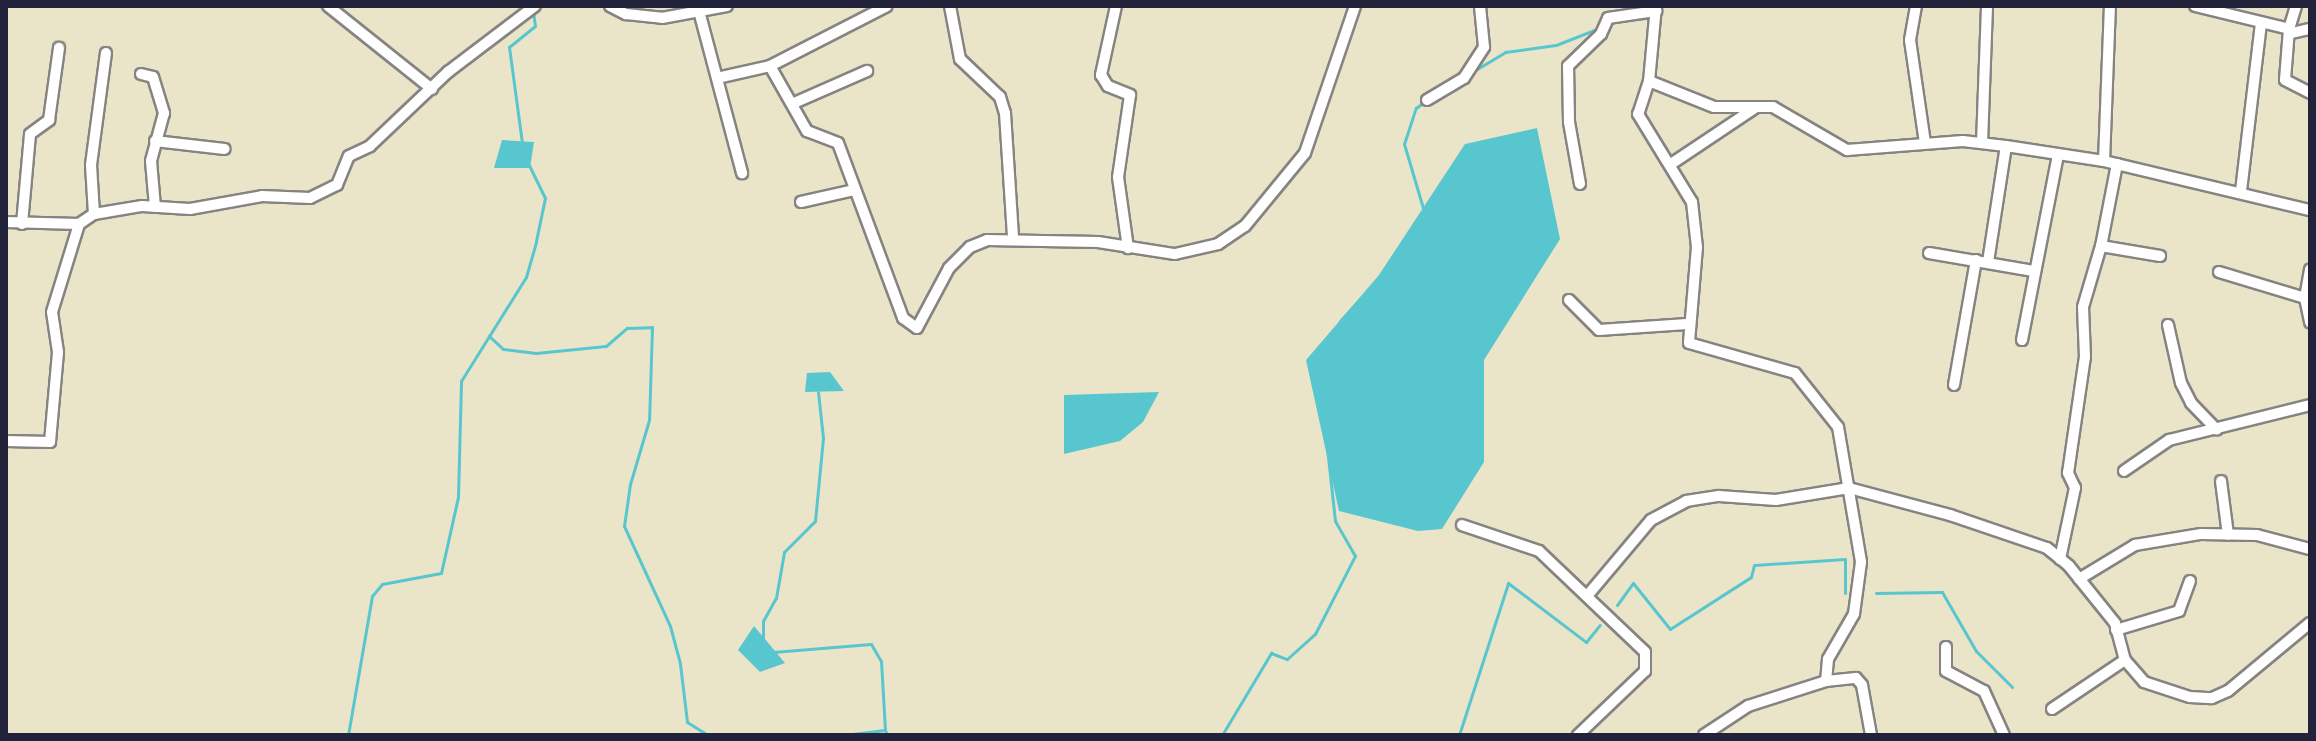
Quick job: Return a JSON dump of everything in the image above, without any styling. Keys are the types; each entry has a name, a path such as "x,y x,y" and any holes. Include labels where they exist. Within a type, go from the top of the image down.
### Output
{"street":[{"path":"328,6 432,89"},
{"path":"610,6 644,18 727,6"},
{"path":"717,78 770,66 887,6"},
{"path":"950,6 960,59 1000,97 1005,113 1013,237"},
{"path":"1116,6 1101,75 1108,86 1130,95 1118,177 1128,248"},
{"path":"770,66 811,135 838,143 907,326 917,328 949,268 970,247 1013,237 1128,248 1152,254 1195,252 1218,244 1262,210 1305,153 1355,6"},
{"path":"1427,100 1464,78 1484,47 1480,6"},
{"path":"1916,6 1910,40 1925,143"},
{"path":"1982,143 1987,6"},
{"path":"2104,161 2110,6"},
{"path":"2195,6 2291,31 2310,29"},
{"path":"2296,6 2285,80 2310,93"},
{"path":"6,222 79,224 94,214 155,207 190,209 262,196 310,198 337,185 349,156 370,146 496,31 531,9"},
{"path":"1580,184 1569,122 1568,66 1601,34 1608,18 1656,9 1649,81 1638,114 1692,202 1697,247 1687,324 1694,348 1763,360 1795,373 1838,427 1861,562 1854,614 1828,659 1826,681"},
{"path":"699,11 742,173"},
{"path":"2241,191 2261,23"},
{"path":"22,224 30,134 49,120 59,48"},
{"path":"94,214 91,165 106,53"},
{"path":"794,103 867,71"},
{"path":"141,74 153,77 164,113 155,141 155,207"},
{"path":"1649,81 1714,107 1773,107 1847,150 1925,143 2006,146 2104,161 2241,191 2310,210"},
{"path":"1671,164 1755,108"},
{"path":"155,141 225,149"},
{"path":"1988,262 2006,146"},
{"path":"2022,340 2058,155"},
{"path":"2060,559 2075,488 2068,473 2085,357 2083,307 2101,246 2117,164"},
{"path":"801,202 854,190"},
{"path":"6,441 50,442 58,352 52,312 79,224"},
{"path":"2101,246 2160,256"},
{"path":"1929,253 2033,271"},
{"path":"1954,385 1976,260"},
{"path":"2310,269 2305,298 2310,322"},
{"path":"2219,272 2305,298"},
{"path":"1569,300 1599,330 1687,324"},
{"path":"2168,325 2181,383 2191,403 2217,430"},
{"path":"2124,471 2169,440 2310,405"},
{"path":"2221,481 2228,535"},
{"path":"1587,596 1651,520 1686,501 1719,496 1776,500 1849,488 1950,515 2047,548 2079,579 2116,630 2125,660 2144,682 2190,697 2212,698 2228,691 2310,623"},
{"path":"1462,525 1539,551 1641,648 1649,663 1578,735"},
{"path":"2079,579 2135,545 2257,535 2310,549"},
{"path":"2116,630 2179,611 2190,581"},
{"path":"1946,647 1946,671 1984,691 2004,735"},
{"path":"2052,709 2125,660"},
{"path":"1704,735 1748,706 1826,681 1860,681 1871,735"}],"water":[{"path":"1537,128 1560,239 1484,360 1484,462 1442,529 1418,531 1339,511 1306,360 1379,275 1465,144"},
{"path":"502,140 534,142 530,168 494,168"},
{"path":"830,372 844,391 805,392 807,373"},
{"path":"1159,392 1143,422 1120,441 1064,454 1064,395"},
{"path":"754,626 785,663 760,672 738,650"}],"waterway":[{"path":"1637,19 1646,18 1647,6"},
{"path":"522,143 509,47 535,26 533,12"},
{"path":"1472,72 1505,52 1556,45 1599,28"},
{"path":"1423,208 1404,144 1416,108 1425,101"},
{"path":"348,735 372,596 382,584 441,573 458,497 461,381 526,277 536,241 545,198 529,165"},
{"path":"1340,321 1359,300"},
{"path":"489,336 503,349 536,353 606,346 627,328 652,327 649,420 630,484 624,526 670,626 680,664 687,722 708,735"},
{"path":"763,638 763,621 776,598 784,552 815,521 823,438 818,392"},
{"path":"1222,735 1271,653 1287,659 1315,634 1355,556 1335,521 1325,429"},
{"path":"1617,605 1633,583 1670,629 1751,577 1754,565 1845,559 1845,593"},
{"path":"1459,735 1508,583 1586,642 1600,625"},
{"path":"1876,593 1942,592 1976,651 2012,687"},
{"path":"773,652 871,644 881,661 885,730"},
{"path":"844,735 885,730 887,735"}]}
